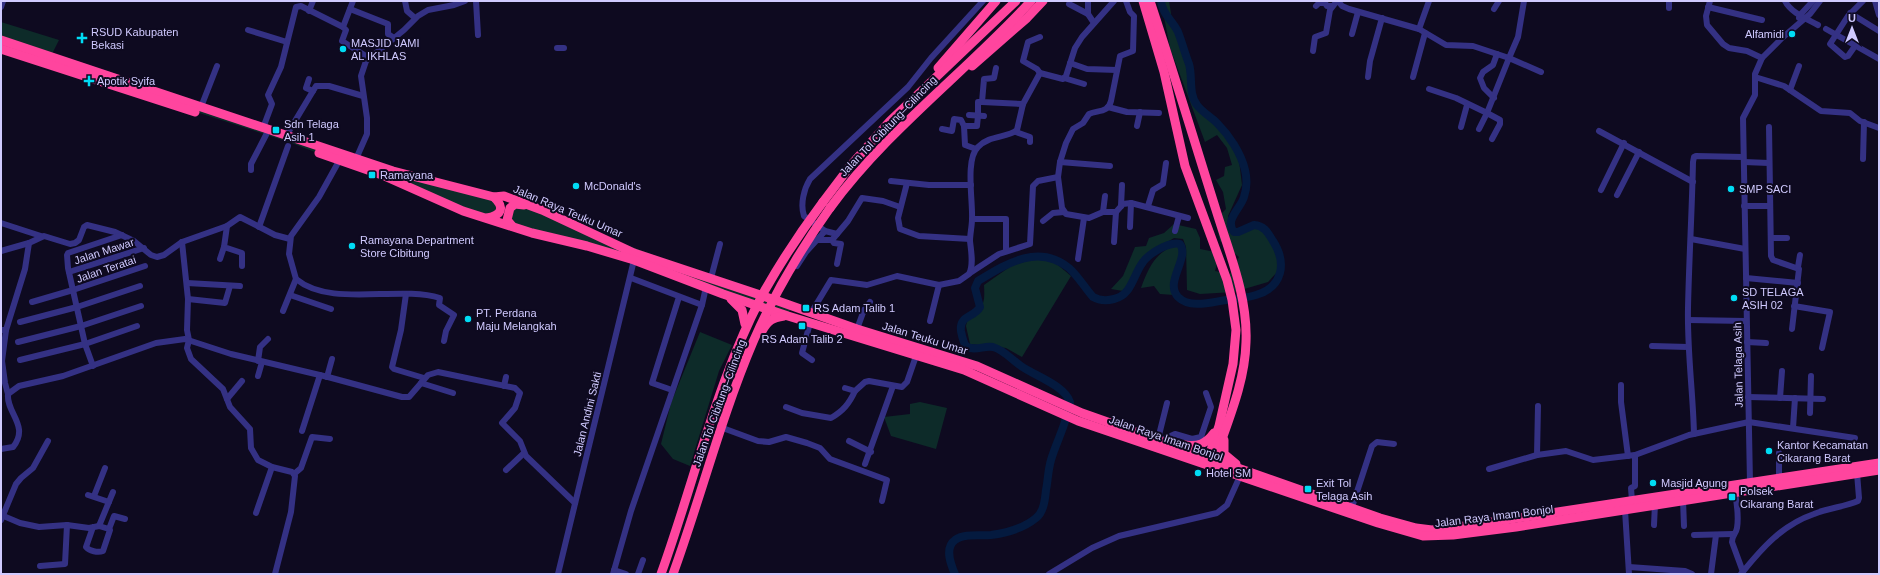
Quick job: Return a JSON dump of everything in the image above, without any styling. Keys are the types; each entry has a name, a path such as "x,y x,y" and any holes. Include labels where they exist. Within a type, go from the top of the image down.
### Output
{"highway":[{"path":"890,121 996,1"},
{"name":"Jalan Tol Cibitung–Cilincing","path":"661,574 714,415 743,337 765,291 801,232 851,165 890,121 1016,1"},
{"name":"Jalan Tol Cibitung–Cilincing","path":"673,574 724,418 754,342 788,272 807,241 851,180 907,121 1031,1"},
{"path":"907,121 973,66 1027,18 1043,1"},
{"path":"1137,1 1160,43"},
{"path":"1143,1 1160,43 1236,278 1244,310 1246,329 1245,360 1211,461"},
{"path":"1150,1 1185,166 1227,280 1232,300 1236,330 1233,364 1222,428 1224,454 1232,462 1251,472"},
{"path":"1155,1 1160,43"},
{"name":"Jalan Raya Teuku Umar","path":"1,40 78,70 155,96 265,131 286,136 393,171 494,197 504,196 524,205 542,210 634,253 761,295"},
{"name":"Jalan Raya Teuku Umar","path":"1,48 78,70"},
{"name":"Jalan Raya Teuku Umar","path":"155,96 200,108 265,131 382,175 463,211 634,260 723,294 754,304"},
{"path":"486,218 497,216 500,212 501,206 494,197"},
{"path":"512,226 506,220 510,208 515,204 524,205"},
{"path":"723,294 739,305 742,310 745,324"},
{"path":"761,295 772,310"},
{"name":"Jalan Teuku Umar","path":"761,295 857,329 916,356 976,375 1080,417"},
{"name":"Jalan Teuku Umar","path":"754,304 810,323 976,366 1058,408"},
{"path":"760,334 767,322 773,318 788,316"},
{"name":"Jalan Raya Imam Bonjol","path":"1080,417 1162,441 1211,461 1240,476 1378,523 1423,536 1453,535 1508,528 1627,504 1750,483 1861,470 1879,470"},
{"name":"Jalan Raya Imam Bonjol","path":"1080,417 1211,461 1251,472 1352,508 1411,527 1432,530 1627,504 1655,504 1735,493 1861,470 1879,464"},
{"path":"1162,441 1199,446 1209,440 1222,428"}],"street":[{"path":"1,6 3,1"},
{"path":"310,11 313,1"},
{"path":"342,27 353,1"},
{"path":"405,1 407,11 415,18"},
{"path":"434,8 436,1"},
{"path":"356,159 367,134 367,118 363,96 362,68 369,58 404,30 415,18 434,8 454,6 465,1"},
{"path":"476,1 478,35"},
{"path":"837,234 826,231 806,219 802,212 805,189 810,179 908,87 931,58 983,1"},
{"path":"1088,1 1088,14"},
{"path":"1064,78 1078,43 1114,1"},
{"path":"1064,212 1058,177 1060,162 1066,143 1073,129 1083,123 1089,114 1105,110 1108,107 1120,56 1132,52 1133,49 1134,16 1130,12 1126,1"},
{"path":"1314,51 1315,36 1326,33 1328,14 1332,6 1337,1 1342,6 1358,12 1418,29 1446,45 1473,46 1509,58 1541,72"},
{"path":"1418,29 1429,1"},
{"path":"1494,9 1499,1"},
{"path":"1479,129 1494,98 1518,37 1524,1"},
{"path":"1669,1 1669,8"},
{"path":"1785,1 1788,6 1803,17 1818,25"},
{"path":"1803,17 1813,1"},
{"path":"1803,17 1820,1"},
{"path":"1855,46 1848,56 1842,56 1830,46 1850,13 1863,1"},
{"path":"1875,1 1879,15"},
{"path":"1316,6 1319,3 1322,3 1332,6"},
{"path":"251,170 251,164 265,131 272,104 268,95 281,67 296,4 342,27 346,30 342,41 369,58"},
{"path":"1069,4 1088,14 1094,23"},
{"path":"1762,20 1709,4 1707,25 1723,44 1729,48 1748,51 1762,58"},
{"path":"350,9 388,24 388,34 394,38"},
{"path":"1352,34 1358,12"},
{"path":"1850,13 1879,31"},
{"name":"Jalan Telaga Asih","path":"1750,483 1743,118 1755,95 1755,78 1762,58 1803,17"},
{"path":"1368,77 1382,18"},
{"path":"1826,29 1879,59"},
{"path":"248,30 287,42"},
{"path":"1413,77 1425,32"},
{"path":"1040,37 1030,40 1022,58 1024,62 1037,68 1040,74"},
{"path":"557,48 564,48"},
{"path":"1494,98 1484,88 1480,78 1483,72 1493,65 1497,54"},
{"path":"1070,63 1091,70 1117,70"},
{"path":"200,108 217,66"},
{"path":"1790,90 1799,66"},
{"path":"982,102 984,80 994,78 996,68"},
{"path":"1040,74 1061,79 1064,78 1084,84"},
{"path":"1016,132 1023,104 1040,74"},
{"path":"1755,78 1790,90 1821,112 1850,113 1864,122 1879,128"},
{"path":"309,79 305,88 313,91"},
{"path":"286,136 314,87 320,85 363,96"},
{"path":"1429,89 1456,98 1487,113 1501,122 1492,139"},
{"path":"964,126 977,126 980,116 978,102 1023,104"},
{"path":"1461,127 1467,104"},
{"path":"1108,107 1127,112 1158,113"},
{"path":"1137,126 1140,112"},
{"path":"969,115 980,116"},
{"path":"942,129 952,131 954,118 961,120 964,126 965,145 976,149"},
{"path":"1863,159 1864,122"},
{"path":"1769,126 1771,256 1773,260 1798,267"},
{"path":"1599,131 1693,182"},
{"path":"970,273 972,261 970,239 972,219 971,185 973,155 976,149 986,141 1016,132 1030,137 1030,142"},
{"path":"1601,190 1624,144"},
{"path":"260,226 288,146"},
{"path":"1616,195 1639,152"},
{"path":"1694,434 1693,386 1688,347 1688,320 1694,157 1744,159 1769,163"},
{"path":"283,311 296,279 288,254 290,239 295,229 319,196 339,160"},
{"path":"1060,162 1110,166"},
{"path":"1148,206 1153,190 1163,184 1166,163"},
{"path":"811,313 829,281 833,279 867,285 897,276 939,285 959,281 993,257 1006,251 1029,245 1032,186 1038,181 1058,177"},
{"path":"891,181 929,185 971,185"},
{"path":"907,183 898,218 900,229 919,236 970,239"},
{"path":"1121,206 1122,185"},
{"path":"1104,212 1105,196"},
{"path":"832,240 848,221 862,198 883,201 900,207"},
{"path":"1114,242 1116,212 1125,203 1148,206 1188,218"},
{"path":"1130,226 1131,203"},
{"path":"1744,206 1770,206"},
{"path":"1031,225 1042,221 1054,213 1064,212 1084,218 1092,218 1104,212 1116,212"},
{"path":"1175,231 1179,216"},
{"path":"1,223 41,236 50,236 70,244 75,244 79,240 84,227 87,225 107,229 122,235 144,248 151,255 157,258 164,255 182,242 227,226 240,217 260,226 274,235 290,239"},
{"path":"1078,259 1084,218"},
{"path":"972,219 1006,219 1006,251"},
{"path":"220,259 224,247 227,226"},
{"path":"778,301 806,252 826,231"},
{"path":"93,366 85,344 66,261 68,253 122,235"},
{"path":"1,251 29,243 41,236"},
{"path":"1771,238 1788,238"},
{"path":"1691,239 1745,249"},
{"path":"818,240 832,240 834,243 841,244 837,264"},
{"path":"182,242 188,299 187,330 189,340 187,348 191,359 223,390 230,407 251,431 250,445 258,460 272,467 294,474"},
{"path":"1,449 13,447 19,436 18,421 8,403 2,375 3,330 25,269 29,243"},
{"path":"710,278 720,244"},
{"path":"224,247 242,253 242,266"},
{"name":"Jalan Mawar","path":"69,272 144,248"},
{"path":"1792,329 1800,254"},
{"name":"Jalan Andini Sakti","path":"558,574 573,501 631,278 634,260"},
{"name":"Jalan Teratai","path":"32,302 145,266"},
{"path":"631,278 702,305"},
{"path":"1746,278 1798,283"},
{"path":"296,279 311,289 340,294 421,293 440,298 439,305 454,315 446,331 444,341"},
{"path":"187,283 240,286"},
{"path":"930,321 939,285"},
{"path":"20,322 77,307 140,286"},
{"path":"188,299 226,303 230,286"},
{"path":"626,574 613,572 631,511 702,305 706,287"},
{"path":"406,294 401,330 392,367 453,393"},
{"path":"290,295 331,309"},
{"path":"672,390 652,383 679,297"},
{"path":"857,329 864,310 870,302"},
{"path":"18,342 81,326 142,306"},
{"path":"1794,306 1830,312 1822,348"},
{"path":"1688,320 1746,321"},
{"path":"810,323 802,354 812,360"},
{"path":"20,360 85,344 136,326"},
{"path":"5,391 19,386 63,376 156,344 183,339 203,346 405,398 409,397 431,373 438,372 515,388 519,391 515,408 502,423 520,441 524,453 545,476 573,501"},
{"path":"258,376 260,347 268,339"},
{"path":"1747,342 1766,343"},
{"path":"1652,346 1688,347"},
{"path":"786,408 802,413 831,418 842,411 848,404 855,391 867,381 902,387 905,385 916,356"},
{"path":"302,431 332,359"},
{"path":"1780,398 1782,371"},
{"path":"1810,413 1811,376"},
{"path":"504,386 506,377"},
{"path":"227,399 242,381"},
{"path":"1621,385 1620,402 1631,455 1635,486 1631,488 1627,504 1629,574"},
{"path":"865,464 871,452 893,386"},
{"path":"844,388 855,391"},
{"path":"1162,441 1175,434 1192,439 1201,437 1211,407 1206,393"},
{"path":"1748,397 1823,399"},
{"path":"1793,428 1795,398"},
{"path":"1162,441 1167,403"},
{"path":"1537,455 1538,406"},
{"path":"1489,469 1537,455 1566,450 1593,460 1631,455 1694,434 1749,422 1854,438"},
{"path":"720,427 758,441 770,442 786,437 820,448 830,459 887,480 882,501"},
{"path":"294,474 304,467 312,437 330,439"},
{"path":"48,441 33,468 16,484 2,517 39,527 67,525 84,527 96,526 109,529"},
{"path":"849,441 871,452"},
{"path":"1352,508 1372,446 1377,442 1394,444"},
{"path":"506,470 524,453"},
{"path":"1779,454 1779,479"},
{"path":"256,513 272,467"},
{"path":"105,468 91,495 109,502"},
{"path":"1742,573 1766,544 1792,524 1816,513 1858,501 1861,470"},
{"path":"275,574 291,512 295,478 294,474"},
{"path":"1049,574 1092,548 1119,536 1217,513 1227,505 1240,476"},
{"path":"113,492 86,547 99,552 103,551 114,516 125,518"},
{"path":"1735,493 1738,521 1736,531 1733,534 1732,542 1742,573"},
{"path":"1683,500 1684,526"},
{"path":"1654,525 1655,504"},
{"path":"40,566 65,564 67,525"},
{"path":"1694,535 1733,534"},
{"path":"1711,574 1716,535"},
{"path":"638,574 643,560"},
{"path":"1629,567 1685,572 1692,574"}],"green space":[{"path":"1161,1 1169,1 1172,20 1186,62 1189,96 1199,109 1225,130 1238,152 1242,185 1228,216 1229,224 1235,231 1243,233 1258,226 1268,231 1282,252 1280,269 1268,282 1234,292 1200,294 1187,290 1186,247 1183,239 1174,238 1152,251 1130,287 1123,291 1111,289 1123,276 1135,247 1146,246 1149,238 1164,233 1174,224 1196,229 1200,238 1200,249 1220,253 1215,271 1230,274 1239,257 1220,241 1215,220 1226,209 1223,192 1216,180 1224,176 1225,167 1232,165 1227,148 1217,135 1205,142 1170,48"},
{"path":"1,22 59,40 51,56 263,128 494,197 501,206 486,218 289,142 1,49"},
{"path":"515,204 792,306 788,316 634,260 512,226 508,213"},
{"path":"1176,245 1182,249 1174,278 1174,295 1160,294 1154,286 1141,288 1146,274 1153,262 1163,252"},
{"path":"1033,259 1052,260 1071,276 1022,357 1006,348 970,344 966,326 968,318 980,308 984,301 984,285 1011,266"},
{"path":"700,332 732,345 719,371 690,466 673,459 661,444 671,403"},
{"path":"920,402 947,408 936,449 891,436 884,417 910,414 910,404"}],"waterway":[{"path":"955,574 949,557 950,547 955,540 963,536 991,535 1015,530 1031,522 1039,515 1045,501 1053,453 1067,417 1070,402 1067,396 1056,386 1027,370 1001,350 993,347 969,348 966,346 962,337 961,326 962,322 980,307 975,288 978,281 1000,268 1022,259 1046,257 1069,268 1093,297 1101,300 1111,300 1120,297 1125,293 1132,284 1140,267 1149,255 1163,247 1176,243 1180,244 1182,256 1175,277 1174,291 1178,297 1189,303 1201,304 1256,295 1272,286 1280,273 1280,258 1277,249 1266,230 1254,225 1238,232 1234,232 1231,228 1232,219 1244,197 1246,190 1245,170 1238,151 1226,133 1217,123 1199,108 1194,100 1189,64 1178,32 1163,10 1161,1"}],"place":[{"name":"Alfamidi","path":"1792,34"},
{"name":"RSUD Kabupaten Bekasi","path":"82,38"},
{"name":"MASJID JAMI AL IKHLAS","path":"343,49"},
{"name":"Apotik Syifa","path":"89,81"},
{"name":"Sdn Telaga Asih 1","path":"276,130"},
{"name":"Ramayana","path":"372,175"},
{"name":"McDonald's","path":"576,186"},
{"name":"SMP SACI","path":"1731,189"},
{"name":"Ramayana Department Store Cibitung","path":"352,246"},
{"name":"SD TELAGA ASIH 02","path":"1734,298"},
{"name":"RS Adam Talib 1","path":"806,308"},
{"name":"PT. Perdana Maju Melangkah","path":"468,319"},
{"name":"RS Adam Talib 2","path":"802,326"},
{"name":"Kantor Kecamatan Cikarang Barat","path":"1769,451"},
{"name":"Hotel SM","path":"1198,473"},
{"name":"Masjid Agung","path":"1653,483"},
{"name":"Exit Tol Telaga Asih","path":"1308,489"},
{"name":"Polsek Cikarang Barat","path":"1732,497"}]}
